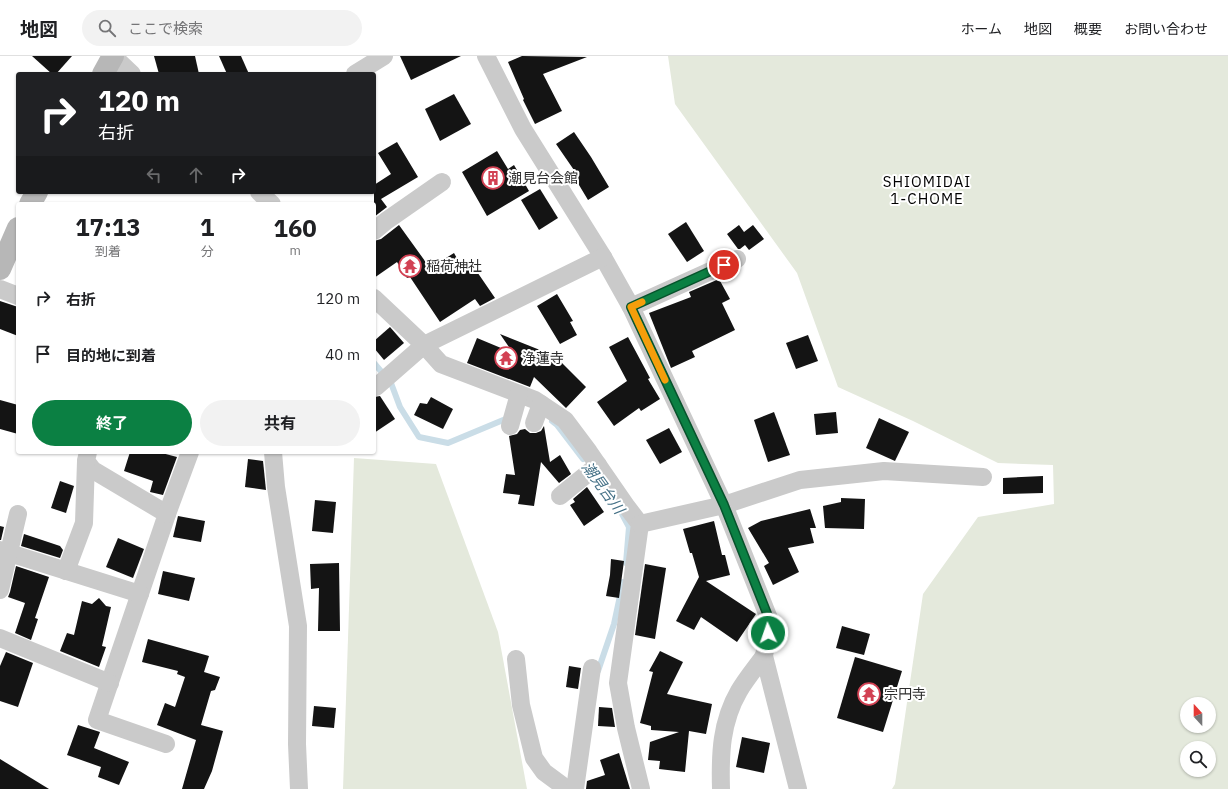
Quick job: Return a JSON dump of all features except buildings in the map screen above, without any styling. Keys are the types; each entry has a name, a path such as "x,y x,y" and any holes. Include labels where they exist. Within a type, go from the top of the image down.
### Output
{"street":[{"path":"104,72 114,56 130,72"},
{"path":"358,72 384,56"},
{"path":"486,56 523,129 602,256 631,307 724,505 770,621 764,656 798,789"},
{"path":"376,229 442,182"},
{"path":"261,194 270,202"},
{"path":"0,269 16,233"},
{"path":"383,381 424,345 602,256"},
{"path":"631,307 737,259"},
{"path":"0,289 16,295"},
{"path":"376,300 424,345 441,364 535,400 538,412 564,420 594,469 640,524 618,683 626,728 641,789"},
{"path":"512,419 518,394"},
{"path":"166,744 97,720 167,514 189,454"},
{"path":"272,454 298,626 297,744 299,789"},
{"path":"87,457 93,470 167,514"},
{"path":"66,571 84,523 87,457"},
{"path":"560,496 594,469"},
{"path":"640,524 724,505 800,480 884,471 983,477"},
{"path":"0,590 4,552 18,514"},
{"path":"4,552 140,594"},
{"path":"0,638 110,683"},
{"path":"721,789 720,760 726,721 739,691 764,656"},
{"path":"516,659 521,705 534,758 544,772 567,789"},
{"path":"583,789 593,692 592,668"},
{"path":"593,692 618,683"}],"shaded area":[{"path":"668,56 1228,56 1228,789 892,789 895,784 923,594 978,517 1054,504 1053,465 998,463 913,421 838,387 797,273 675,104"},
{"path":"354,458 436,464 498,632 527,789 343,789"}],"waterway":[{"name":"潮見台川","path":"376,365 391,383 400,407 419,437 448,443 508,418"},
{"name":"潮見台川","path":"552,421 557,425 583,459"},
{"name":"潮見台川","path":"622,514 629,527 626,563"},
{"name":"潮見台川","path":"598,671 614,624 623,582"}],"slow traffic":[{"path":"642,302 631,307 665,380"}],"place":[{"name":"潮見台会館","path":"493,178"},
{"name":"稲荷神社","path":"410,266"},
{"name":"浄蓮寺","path":"506,358"},
{"name":"宗円寺","path":"869,694"}],"district":[{"name":"SHIOMIDAI 1-CHOME","path":"927,190"}],"route":[{"path":"724,265 631,307 724,505 770,621 768,633"}]}
